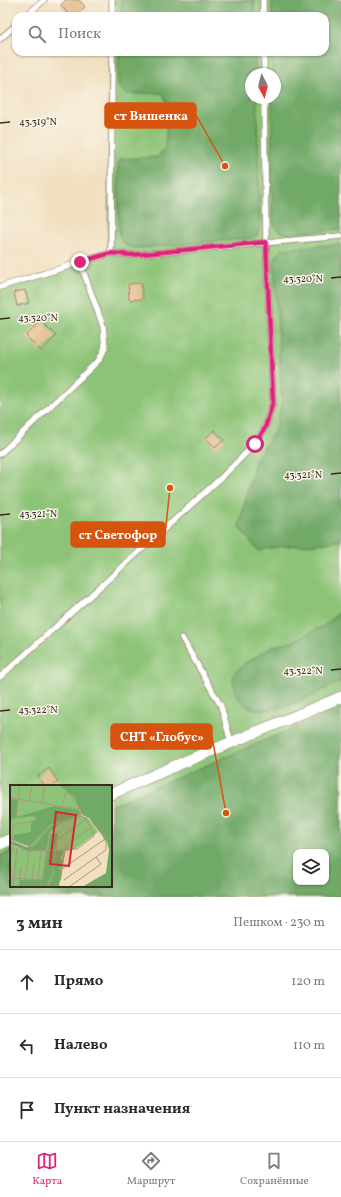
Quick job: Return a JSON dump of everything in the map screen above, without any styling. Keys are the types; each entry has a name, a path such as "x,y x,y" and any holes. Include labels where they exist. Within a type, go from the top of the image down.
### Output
{"street":[{"path":"112,794 230,742 341,697"},
{"path":"0,844 10,839"}],"lane":[{"path":"30,12 44,0"},
{"path":"112,0 112,12"},
{"path":"263,0 263,12"},
{"path":"0,39 12,28"},
{"path":"111,253 112,56"},
{"path":"264,56 264,68"},
{"path":"0,677 222,477 255,444 265,428 273,402 266,242 264,104"},
{"path":"0,287 111,253 132,255 341,236"},
{"path":"0,454 100,360 106,348 103,326 80,262"},
{"path":"182,638 221,706 230,742"}],"green space":[{"path":"111,0 341,0 341,897 0,897 0,288 108,255 110,56 329,56 329,12 111,12"},
{"path":"122,0 254,0 254,12 121,12"},
{"path":"272,0 341,0 341,229 288,234 281,232 276,228 272,216 272,104 281,104 281,68 272,68 272,56 329,56 329,12 272,12"},
{"path":"119,56 255,56 256,68 245,68 245,104 257,104 260,228 257,235 252,238 140,248 126,245 122,241 119,234 118,165 120,159 158,157 165,148 168,104 162,93 126,94 118,86"},
{"path":"341,244 341,540 320,544 278,547 258,551 239,527 255,461 275,430 282,402 274,262 282,249"},
{"path":"341,611 341,681 311,696 276,708 260,710 246,706 237,695 233,675 245,663 274,646 292,642 325,625"},
{"path":"341,708 341,897 0,897 0,856 10,851 10,887 112,887 112,806"}],"building":[{"path":"66,0 79,0 85,7 79,12 67,12 61,5"},
{"path":"141,283 143,299 129,300 128,284"},
{"path":"25,290 29,303 17,306 14,292"},
{"path":"41,321 56,336 41,351 26,336"},
{"path":"214,430 224,440 215,448 206,438"},
{"path":"49,768 58,782 54,785 44,785 38,776"}],"place":[{"name":"ст Вишенка","path":"225,166"},
{"name":"ст Светофор","path":"170,488"},
{"name":"СНТ «Глобус»","path":"226,813"}],"route":[{"path":"80,262 111,253 132,255 266,242 273,402 265,428 255,444"}]}
